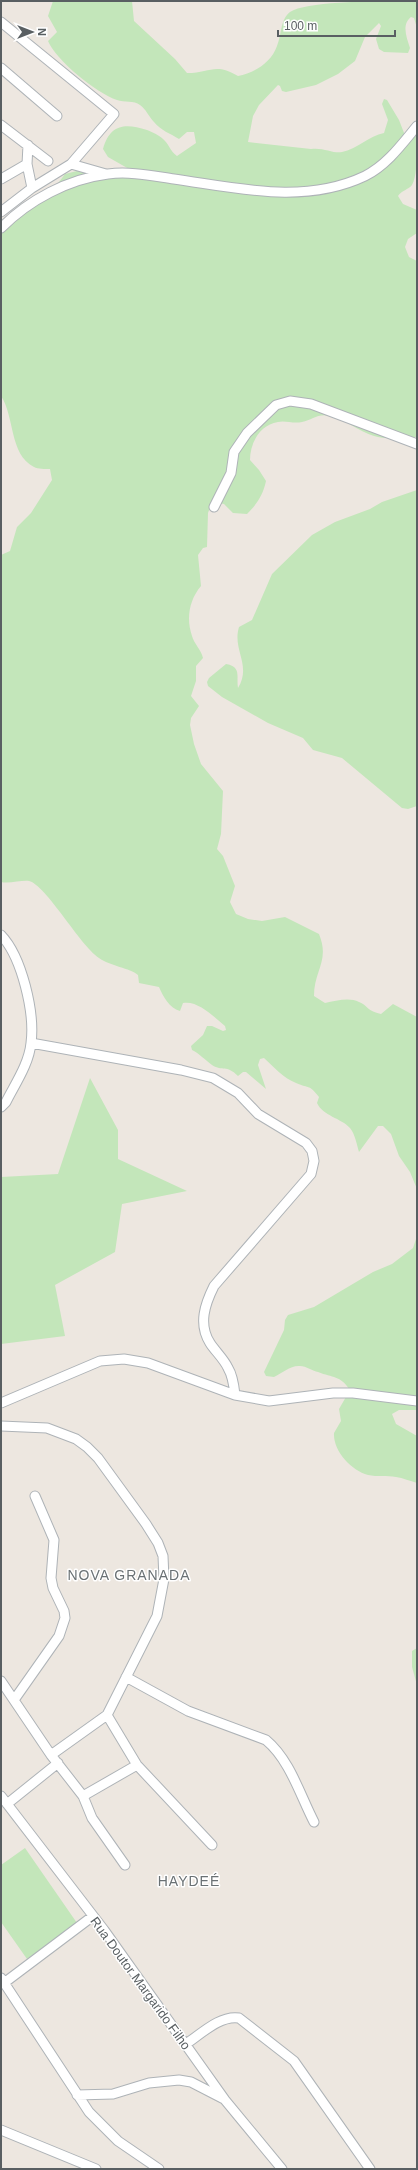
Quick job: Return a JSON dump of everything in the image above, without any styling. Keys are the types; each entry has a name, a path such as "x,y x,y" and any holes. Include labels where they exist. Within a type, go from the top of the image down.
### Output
{"street":[{"path":"1,22 114,114 71,164 32,188 1,212"},
{"path":"1,68 57,116"},
{"path":"1,125 48,161"},
{"path":"1,228 40,197 70,184 107,174 132,174 257,191 301,193 337,187 366,175 395,154 417,126"},
{"path":"28,145 27,164 32,188"},
{"path":"1,179 27,164"},
{"path":"71,164 107,174"},
{"path":"214,507 231,474 234,452 247,433 276,405 290,401 311,404 417,444"},
{"path":"1,935 22,971 30,1006 32,1043 24,1067 6,1102 1,1107"},
{"path":"32,1043 181,1070 213,1078 238,1093 258,1114 306,1143 312,1152 314,1161 311,1174 214,1286 208,1300 204,1314 205,1332 210,1342 228,1366 235,1395"},
{"path":"1,1403 79,1369 111,1359 136,1360 148,1363 235,1395 269,1401 333,1393 353,1393 417,1401"},
{"path":"1,1426 47,1428 71,1437 87,1447 128,1499 158,1543 163,1556 165,1568 162,1597 157,1616 107,1715 51,1755"},
{"path":"14,1700 59,1636 64,1618 64,1611 52,1588 54,1540 35,1496"},
{"path":"126,1677 188,1711 266,1740 276,1748 283,1758 314,1822"},
{"path":"1,1681 51,1755 83,1796 92,1818 125,1865"},
{"path":"107,1715 137,1765 212,1845"},
{"path":"7,1804 58,1763"},
{"path":"83,1796 137,1765"},
{"name":"Rua Doutor Margarido Filho","path":"1,1796 93,1916 225,2100 282,2169"},
{"path":"93,1916 3,1981 77,2095 103,2127 118,2141 159,2169"},
{"path":"186,2044 222,2020 231,2017 238,2018 294,2061 370,2169"},
{"path":"77,2095 112,2094 149,2083 179,2080 191,2082 225,2100"},
{"path":"1,2130 96,2169"}],"green space":[{"path":"53,1 132,1 134,21 175,59 187,73 218,69 238,76 256,70 271,57 279,41 284,19 290,12 300,8 331,3 417,1 417,28 414,18 411,17 405,28 410,48 408,53 384,52 379,49 376,39 381,26 379,23 365,37 355,61 338,74 316,85 286,92 282,91 278,85 259,105 253,116 248,142 342,152 384,133 388,120 382,104 384,99 387,100 399,120 406,138 417,135 417,161 414,180 410,187 401,192 398,196 403,204 417,210 417,233 408,239 405,247 409,257 417,261 417,437 390,438 374,436 363,432 342,420 326,415 306,421 278,422 271,424 261,431 254,442 250,454 250,460 266,481 263,491 257,503 247,514 233,513 224,504 212,502 208,513 207,547 203,548 198,555 201,586 191,603 189,623 194,642 203,658 196,666 196,681 191,696 199,706 191,718 190,725 194,744 201,764 223,791 221,834 217,849 223,856 235,886 230,902 236,914 248,919 262,921 285,917 319,934 323,951 321,965 316,979 314,996 325,1003 351,1000 381,1014 393,1004 417,1017 417,1189 410,1172 399,1156 391,1134 383,1126 378,1126 359,1152 352,1130 342,1122 323,1111 317,1103 319,1097 313,1090 287,1078 264,1058 260,1059 258,1065 266,1089 246,1072 243,1072 238,1076 230,1070 212,1065 192,1050 191,1046 203,1035 207,1026 212,1026 223,1031 226,1030 225,1026 206,1010 194,1004 183,1003 180,1011 176,1009 167,1001 159,987 139,983 138,975 99,958 82,941 53,903 36,885 29,881 8,883 1,882 1,555 10,551 17,527 31,513 52,480 50,469 40,469 34,467 26,461 20,453 13,434 9,414 1,396 1,235 7,220 50,194 65,174 85,169 119,173 129,169 108,157 103,149 110,134 114,130 125,126 132,126 147,130 160,136 177,156 196,143 194,132 187,132 179,139 159,127 138,103 120,101 108,96 88,83 68,66 52,49 48,41 57,32 48,16"},
{"path":"417,490 417,806 408,809 402,808 342,758 313,750 303,738 268,723 222,697 208,686 207,682 209,678 226,664 231,665 236,670 238,688 242,680 243,672 238,643 239,627 252,620 272,574 312,535 335,522 370,509 382,502"},
{"path":"90,1078 118,1130 118,1159 187,1191 122,1204 115,1252 55,1285 65,1336 1,1344 1,1177 58,1174"},
{"path":"417,1236 417,1410 399,1410 392,1414 396,1424 417,1436 417,1483 393,1476 368,1475 355,1469 344,1459 336,1446 334,1433 341,1421 339,1409 350,1390 339,1379 302,1366 290,1368 274,1377 266,1376 264,1372 284,1330 285,1320 288,1315 314,1307 373,1272 392,1264 413,1248"},
{"path":"417,1648 417,1685 412,1667 412,1651"},
{"path":"25,1848 77,1923 27,1959 1,1922 1,1865"}],"district":[{"name":"NOVA GRANADA","path":"129,1575"},
{"name":"HAYDEÉ","path":"189,1881"}]}
